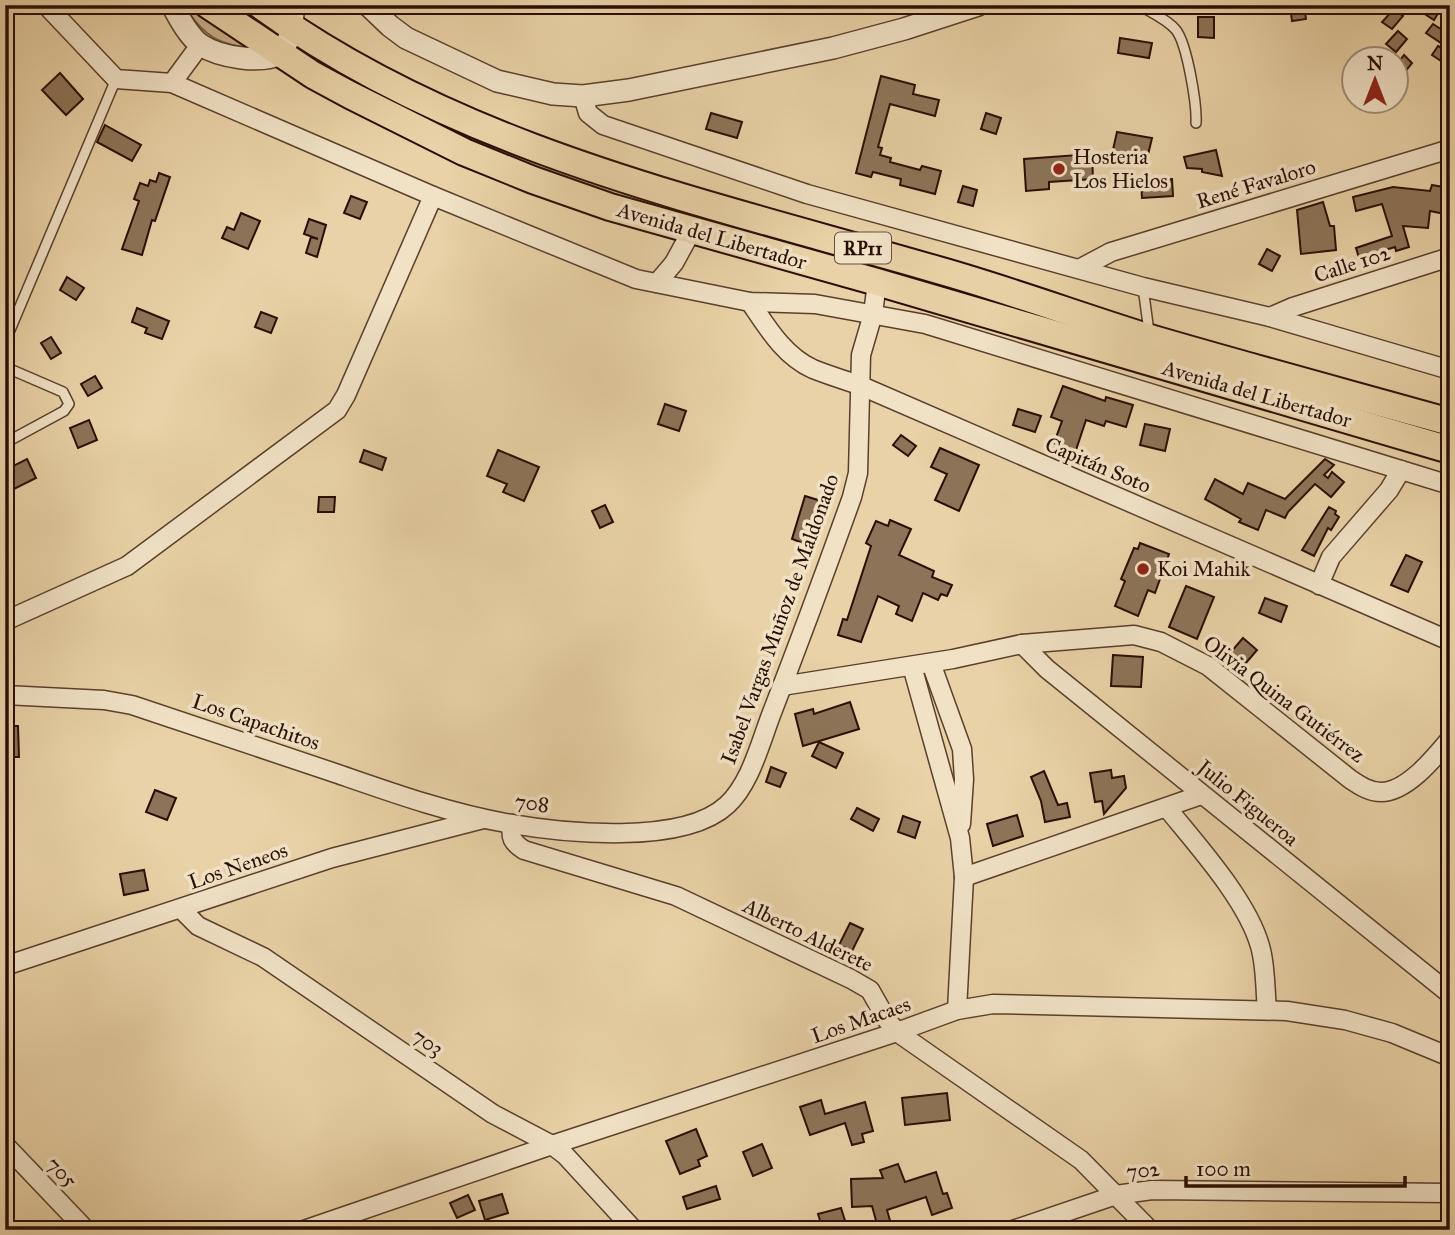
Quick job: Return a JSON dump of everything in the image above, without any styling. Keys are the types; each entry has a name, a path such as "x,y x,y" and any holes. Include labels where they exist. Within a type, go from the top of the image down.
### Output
{"main road":[{"name":"Avenida del Libertador","path":"208,5 280,54 350,95 464,152 533,180 692,230 1450,450"},
{"name":"Avenida del Libertador","path":"260,5 293,18 332,54 389,84 538,150 622,180 942,271 1150,338 1450,422"}],"street":[{"path":"47,5 116,79"},
{"path":"172,5 200,45 230,55 261,60 280,54 293,18"},
{"path":"368,5 406,38 497,81 532,90 583,96 629,90 833,48 978,5"},
{"path":"172,83 200,45"},
{"name":"Avenida del Libertador","path":"116,79 172,83 433,196 636,279 750,302 815,304 925,324 1450,485"},
{"path":"583,96 588,113 603,125 807,194 1143,287 1270,317 1450,370"},
{"name":"René Favaloro","path":"1079,269 1111,253 1450,149"},
{"path":"5,621 127,566 337,410 433,196"},
{"path":"657,283 674,263 692,230"},
{"name":"Calle 102","path":"1270,317 1293,307 1450,257"},
{"path":"925,324 942,271"},
{"name":"Isabel Vargas Muñoz de Maldonado","path":"570,831 660,831 683,827 711,818 729,804 742,785 782,687 852,497 858,474 861,355 873,314 877,282"},
{"name":"Capitán Soto","path":"750,302 771,334 787,351 810,368 859,385 1450,641"},
{"path":"1319,584 1331,557 1389,490 1401,470"},
{"name":"Olivia Quina Gutiérrez","path":"782,687 931,663 1022,644 1134,635 1161,642 1208,666 1350,779 1367,789 1381,792 1407,782 1431,762 1450,739"},
{"name":"Julio Figueroa","path":"1022,644 1047,669 1450,995"},
{"path":"931,663 962,749 964,779 960,838 964,877 957,1010"},
{"path":"912,666 960,838"},
{"name":"Los Capachitos","path":"5,695 104,700 132,705 405,796 487,818"},
{"path":"964,877 1201,795"},
{"path":"1167,808 1224,879 1254,930 1261,947 1267,1010"},
{"name":"708","path":"487,818 570,831"},
{"name":"Los Neneos","path":"5,966 332,859 487,818"},
{"name":"Alberto Alderete","path":"512,824 513,843 524,850 676,896 870,990 897,1032 1081,1160 1150,1230"},
{"name":"703","path":"181,909 198,926 263,957 494,1114 552,1145 565,1155 634,1230"},
{"name":"Los Macaes","path":"304,1230 957,1010 993,1004 1287,1011 1345,1020 1392,1033 1450,1057"},
{"name":"705","path":"5,1145 86,1230"},
{"name":"702","path":"1013,1230 1116,1195 1152,1190 1450,1194"}],"lane":[{"path":"1139,5 1178,32 1194,89 1196,123"},
{"path":"5,342 116,79"},
{"path":"1143,287 1150,338"},
{"path":"5,367 63,392 69,404 64,411 5,443"}],"shaded area":[{"path":"184,5 201,5 262,50 236,46 216,39 200,26"},
{"path":"298,42 359,79 918,274 914,286 621,200 470,144 293,50"}],"building":[{"path":"1290,5 1304,5 1306,19 1292,21"},
{"path":"1411,5 1433,5 1440,10 1434,20"},
{"path":"1394,9 1403,16 1392,29 1382,22"},
{"path":"1198,17 1214,17 1214,38 1198,37"},
{"path":"1433,24 1447,33 1441,43 1426,33"},
{"path":"1398,31 1407,39 1401,46 1386,44"},
{"path":"1120,38 1152,43 1149,58 1118,53"},
{"path":"1438,46 1450,52 1450,67 1432,55"},
{"path":"60,73 83,99 66,115 42,90"},
{"path":"881,76 915,85 913,94 939,100 935,116 890,104 878,147 882,148 880,155 891,158 890,162 920,170 922,166 941,171 935,194 900,185 901,179 873,172 871,177 856,173"},
{"path":"711,113 742,122 737,138 706,129"},
{"path":"986,113 1001,118 996,134 981,129"},
{"path":"105,125 141,145 132,161 97,142"},
{"path":"1117,132 1152,138 1147,159 1112,154"},
{"path":"1216,150 1222,176 1202,172 1202,169 1187,168 1184,157"},
{"name":"Hosteria Los Hielos","path":"1092,154 1093,179 1049,182 1049,189 1026,191 1024,159"},
{"path":"159,173 170,177 155,221 152,220 142,255 122,249 139,201 134,199 140,183 148,186 150,180 156,182"},
{"path":"1172,179 1173,196 1142,198 1141,181"},
{"path":"1432,185 1450,188 1450,215 1430,211 1428,228 1403,226 1409,247 1396,251 1395,247 1359,258 1356,248 1392,236 1382,204 1356,211 1353,197 1393,187 1430,191"},
{"path":"963,186 977,190 973,206 958,202"},
{"path":"351,196 367,202 360,219 344,213"},
{"path":"1323,202 1330,226 1334,226 1336,250 1301,254 1297,210"},
{"path":"241,213 260,221 248,249 222,238 227,227 234,230"},
{"path":"309,219 326,225 317,257 306,253 311,237 318,239 304,234"},
{"path":"1267,249 1280,256 1272,271 1259,264"},
{"path":"67,277 84,288 76,300 60,290"},
{"path":"137,308 169,321 162,339 145,333 147,328 132,322"},
{"path":"261,312 277,318 271,333 255,327"},
{"path":"51,337 61,353 51,359 41,343"},
{"path":"95,376 102,388 88,396 81,384"},
{"path":"1063,386 1105,401 1106,397 1133,405 1126,427 1106,421 1104,426 1086,420 1076,450 1054,443 1062,421 1051,417"},
{"path":"665,404 686,411 679,431 658,424"},
{"path":"1018,409 1041,416 1035,432 1013,425"},
{"path":"89,420 97,440 78,448 70,428"},
{"path":"1145,424 1170,429 1165,451 1140,445"},
{"path":"901,435 916,446 908,456 893,445"},
{"path":"940,448 979,465 959,511 935,500 947,474 931,467"},
{"path":"364,450 386,458 382,470 360,462"},
{"path":"498,450 539,467 524,501 503,492 507,484 487,476"},
{"path":"27,459 36,478 12,490 5,470"},
{"path":"1325,459 1334,465 1324,475 1328,478 1332,472 1344,482 1331,497 1315,484 1285,518 1266,510 1258,530 1239,522 1241,519 1205,499 1215,479 1243,494 1248,483 1285,499"},
{"path":"805,496 821,501 805,544 792,539"},
{"path":"319,497 335,497 334,512 318,512"},
{"path":"605,505 613,522 600,528 592,511"},
{"path":"1329,507 1336,511 1335,514 1339,517 1331,530 1328,528 1314,556 1302,550"},
{"path":"890,520 911,529 899,555 934,571 932,577 952,585 947,596 941,594 938,600 923,593 912,621 896,614 899,606 878,596 861,642 838,635 843,619 847,620 871,546 866,543 876,521 888,526"},
{"path":"1140,543 1169,554 1155,593 1148,590 1138,616 1115,606 1125,581 1121,579 1134,548 1138,549"},
{"path":"1406,555 1422,562 1408,592 1391,585"},
{"path":"1186,586 1214,597 1197,639 1169,627"},
{"path":"1265,598 1287,606 1281,622 1259,613"},
{"path":"1243,638 1257,650 1245,664 1231,652"},
{"path":"1113,655 1143,657 1141,687 1111,686"},
{"path":"850,702 859,729 803,746 795,714 813,709 814,714"},
{"path":"5,726 18,726 19,757 5,757"},
{"path":"819,742 843,753 836,768 812,756"},
{"path":"771,767 786,773 780,787 766,782"},
{"path":"1111,770 1112,778 1124,776 1126,788 1104,814 1102,801 1095,802 1090,773"},
{"path":"1044,771 1058,805 1067,803 1070,817 1045,822 1041,801 1031,777"},
{"path":"155,790 176,798 167,820 146,812"},
{"path":"857,808 879,819 873,831 851,819"},
{"path":"1017,815 1023,836 993,846 987,824"},
{"path":"903,816 920,822 915,838 898,832"},
{"path":"144,870 148,890 124,895 120,874"},
{"path":"850,923 863,929 852,951 839,945"},
{"path":"947,1093 950,1120 905,1125 902,1098"},
{"path":"821,1100 825,1114 865,1102 873,1131 862,1134 864,1142 852,1145 845,1123 810,1135 800,1107"},
{"path":"696,1129 707,1156 698,1160 700,1166 680,1174 666,1141"},
{"path":"762,1144 772,1168 753,1176 743,1152"},
{"path":"898,1164 905,1182 936,1172 943,1194 947,1193 952,1208 932,1215 926,1197 887,1210 891,1224 878,1228 872,1206 852,1207 851,1179 883,1178 880,1170"},
{"path":"716,1186 720,1199 687,1209 683,1197"},
{"path":"502,1194 508,1213 485,1220 479,1201"},
{"path":"468,1195 475,1210 457,1218 450,1203"},
{"path":"841,1208 847,1227 823,1230 818,1214"}],"place":[{"name":"Hosteria Los Hielos","path":"1059,169"},
{"name":"Koi Mahik","path":"1143,569"}]}
